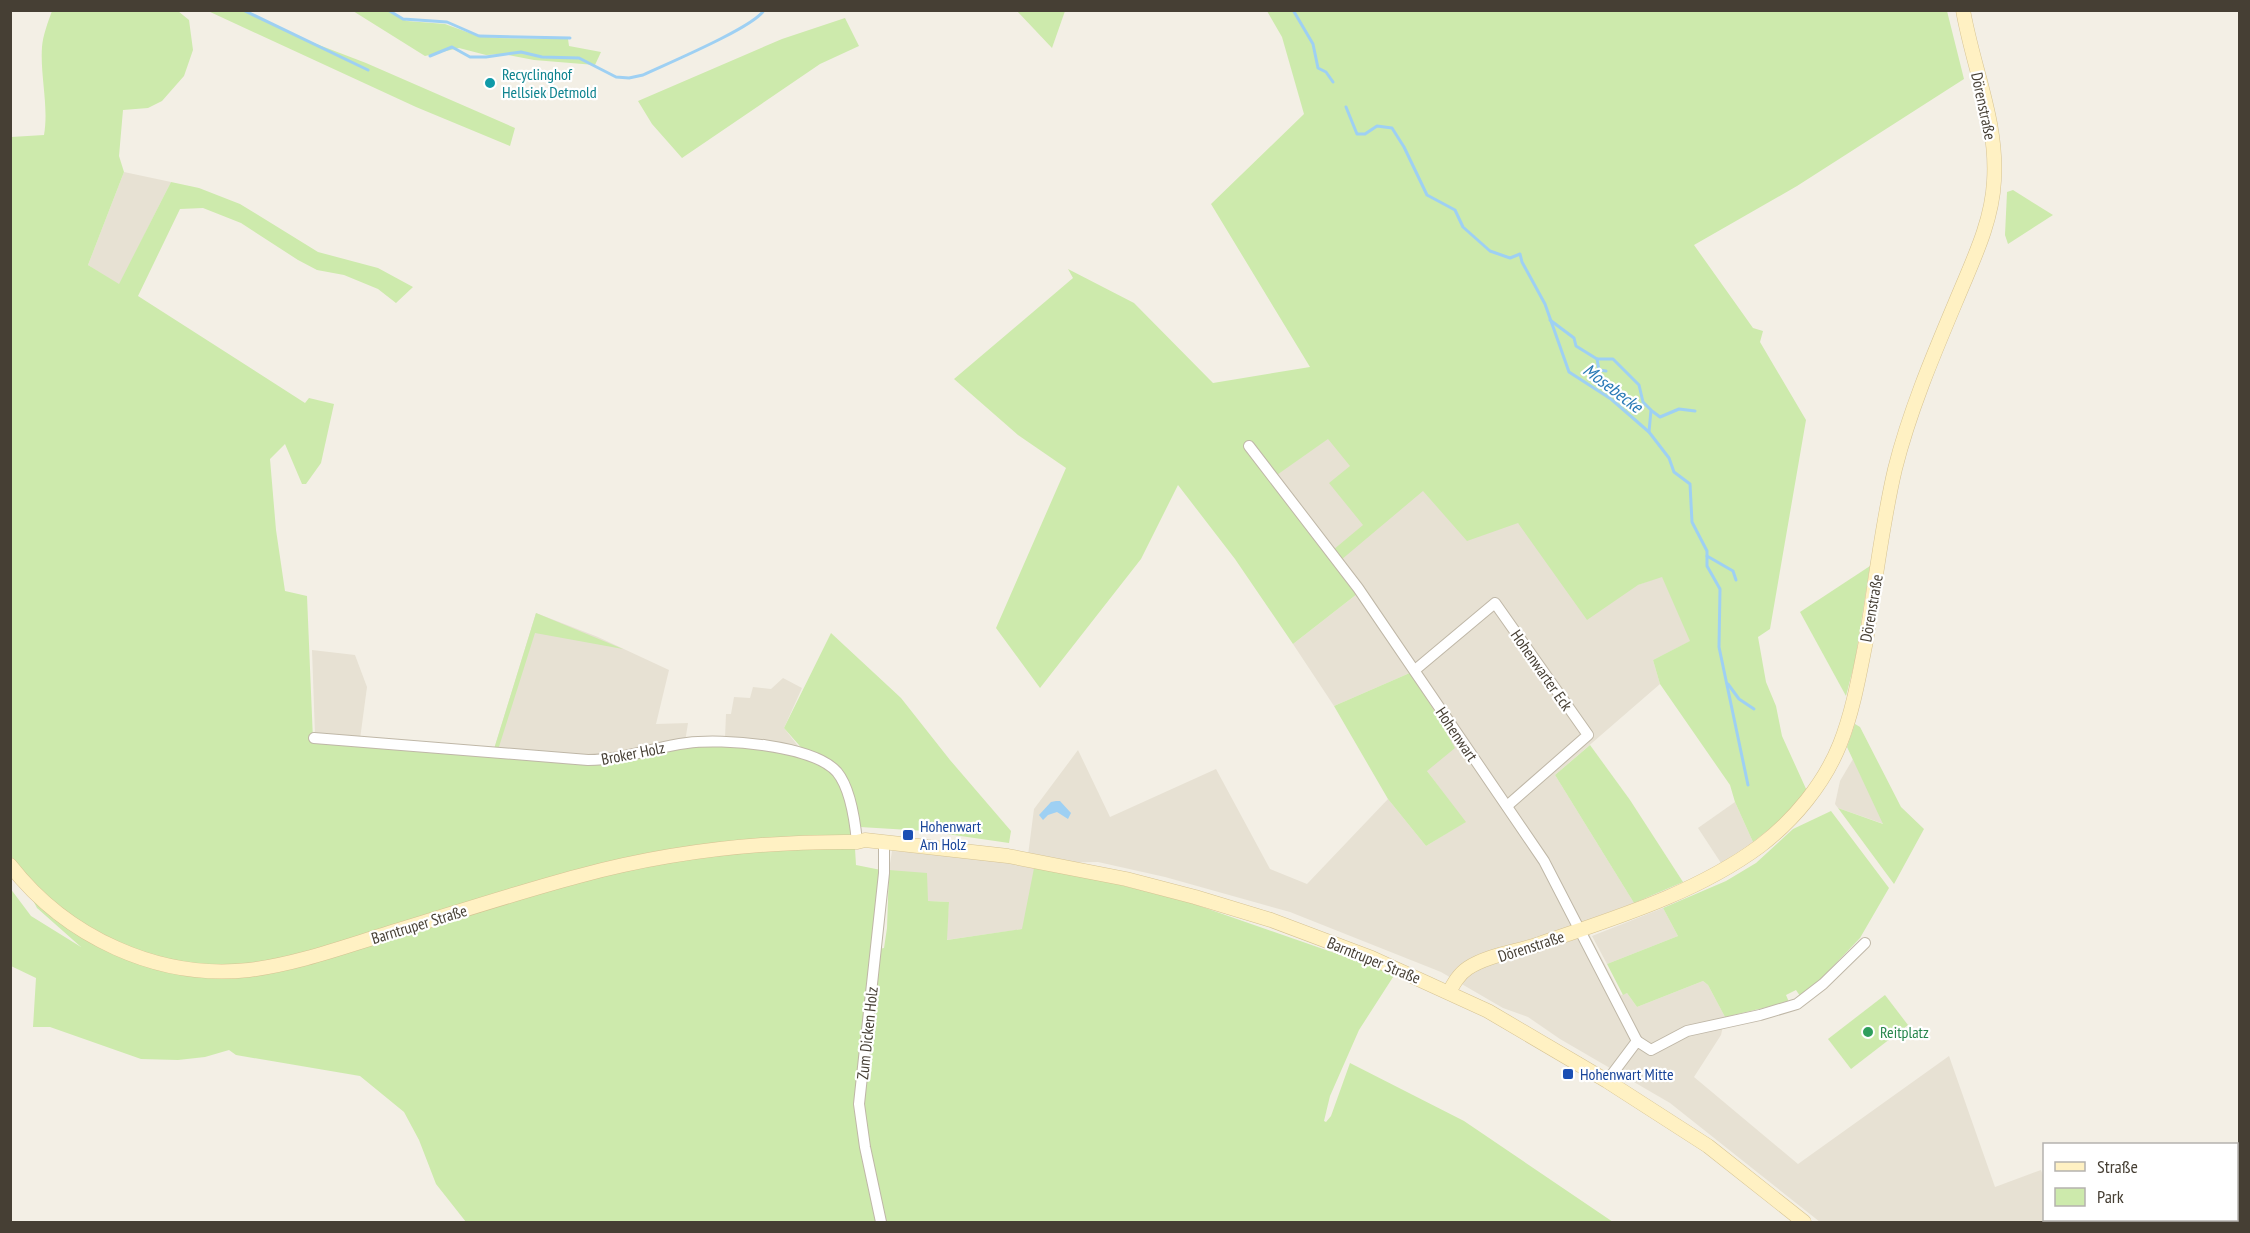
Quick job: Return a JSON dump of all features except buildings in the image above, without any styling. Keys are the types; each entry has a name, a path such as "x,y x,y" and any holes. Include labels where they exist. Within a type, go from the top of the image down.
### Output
{"main road":[{"name":"Dörenstraße","path":"1449,992 1466,969 1477,963 1579,930 1685,891 1733,864 1762,844 1791,818 1815,789 1830,766 1856,694 1896,469 1920,390 1983,239 1994,184 1993,130 1963,10"},
{"name":"Barntruper Straße","path":"10,865 29,888 55,911 83,932 107,945 178,967 224,971 258,968 305,958 577,876 640,861 738,846 800,842 857,842 868,845 884,843 1008,856 1095,872 1233,908 1308,933 1390,966 1488,1011 1607,1081 1708,1146 1804,1222"}],"street":[{"name":"Hohenwart","path":"1249,446 1358,588 1544,861 1637,1041"},
{"name":"Hohenwarter Eck","path":"1415,670 1495,603 1588,735 1507,806"},
{"name":"Broker Holz","path":"314,738 588,760 610,760 702,741 777,748 809,755 831,767 837,773 847,794 857,842"},
{"name":"Zum Dicken Holz","path":"881,1222 865,1147 859,1104 883,883 884,843"},
{"path":"1607,1081 1637,1041 1651,1050 1687,1031 1730,1023 1789,1007 1813,992 1865,943"}],"shaded area":[{"path":"124,172 171,182 119,285 88,265"},
{"path":"1357,418 1518,523 1638,585 1662,576 1691,641 1653,660 1660,684 1555,775 1634,903 1585,921 1590,936 1621,995 1627,993 1637,1007 1703,981 1708,985 1725,1017 1721,1035 1694,1077 1798,1164 1949,1056 1995,1187 2041,1170 2043,1221 2063,1222 1820,1222 1670,1103 1560,1039 1528,1017 1503,1008 1441,972 1290,912 1165,877 1098,862 1036,863 1023,929 946,940 949,902 928,901 889,870 892,851 950,853 1027,863 1034,809 1078,750 1110,817 1216,769 1270,869 1307,884 1388,799 1426,846 1465,822 1427,771 1412,672 1334,706 1293,644 1357,594 1273,477"},
{"path":"536,613 598,637 669,670 656,724 688,723 685,742 608,758 494,749"},
{"path":"312,650 355,655 367,687 360,739 315,735"},
{"path":"783,678 802,688 784,728 802,751 725,738 726,714 731,714 734,697 750,698 753,687 771,689"},
{"path":"1853,759 1884,824 1838,808 1835,804 1840,781"},
{"path":"1735,802 1753,842 1721,863 1698,828"},
{"path":"1663,908 1678,936 1607,964 1592,936"}],"green space":[{"path":"52,11 178,11 189,20 193,50 184,76 162,101 148,108 123,110 119,156 124,172 88,265 119,284 171,182 199,188 240,204 318,252 378,268 413,287 396,303 378,289 344,275 317,270 241,223 203,208 180,209 138,296 305,403 309,398 334,404 321,463 306,484 302,484 285,444 270,459 276,530 285,591 307,596 313,740 589,762 685,744 777,750 823,765 838,778 854,832 856,865 886,871 879,949 884,948 887,928 889,870 927,873 928,901 949,902 947,940 1022,929 1035,863 1191,903 1395,974 1359,1030 1330,1096 1324,1121 1326,1122 1331,1116 1350,1063 1464,1121 1613,1222 466,1222 436,1184 419,1140 404,1112 360,1076 236,1055 229,1050 205,1057 178,1060 141,1059 50,1027 33,1027 36,978 11,966 10,888 31,916 81,947 37,908 11,858 11,137 44,135 46,113 42,47"},
{"path":"208,11 247,11 306,40 366,63 515,128 510,146 416,107"},
{"path":"353,11 388,11 407,21 445,24 475,35 496,38 568,39 569,46 601,52 595,65 534,60 503,54 486,55 459,48 425,56"},
{"path":"1017,11 1065,11 1052,48"},
{"path":"1267,11 1947,11 1964,79 1797,186 1694,245 1753,328 1763,331 1760,342 1806,420 1770,629 1758,637 1766,682 1776,706 1782,736 1807,791 1782,819 1753,842 1730,785 1660,684 1653,660 1690,641 1662,577 1638,585 1587,620 1518,523 1467,541 1423,491 1341,560 1333,550 1363,525 1329,483 1350,466 1328,439 1274,477 1357,594 1293,644 1235,559 1178,485 1141,559 1040,688 996,628 1066,468 1018,435 954,379 1073,278 1068,269 1134,303 1213,383 1310,367 1211,204 1304,114 1282,37"},
{"path":"845,18 859,46 820,64 682,158 652,124 638,101 782,39"},
{"path":"2013,190 2053,215 2008,244 2005,235 2007,192"},
{"path":"1870,566 1855,661 1846,696 1800,612"},
{"path":"536,613 623,649 535,633 498,750 494,749"},
{"path":"831,633 901,698 1011,831 1009,843 926,831 860,827 846,783 806,753 784,728"},
{"path":"1412,672 1455,748 1427,771 1466,822 1426,846 1388,799 1334,706"},
{"path":"1855,724 1860,727 1901,807 1924,829 1894,884 1838,808 1883,824 1847,747"},
{"path":"1590,745 1630,800 1683,882 1634,903 1555,775"},
{"path":"1831,811 1889,888 1860,938 1817,983 1800,996 1796,990 1786,995 1789,1002 1725,1017 1708,985 1703,981 1637,1007 1627,993 1623,995 1607,964 1678,936 1663,908 1726,881 1756,863 1793,829"},
{"name":"Reitplatz","path":"1885,995 1908,1025 1851,1069 1828,1039"}],"water":[{"path":"1060,801 1071,813 1068,819 1057,812 1048,815 1043,820 1039,815 1051,802"}],"waterway":[{"path":"243,10 368,70"},
{"path":"388,10 403,19 447,22 479,36 570,38"},
{"path":"430,56 452,47 470,57 521,52 542,57 579,58 616,77 629,78 643,75 708,45 744,26 764,10"},
{"name":"Mosebecke","path":"1293,10 1313,44 1318,68 1326,72 1333,82"},
{"name":"Mosebecke","path":"1346,107 1357,134 1365,134 1377,126 1392,128 1404,147 1427,195 1455,210 1463,227 1490,251 1510,258 1520,254 1545,304 1569,372 1611,399 1649,432 1669,458 1674,472 1690,484 1692,522 1707,551 1707,566 1720,589 1719,647 1748,785"},
{"path":"1550,320 1574,338 1576,346 1597,359 1613,359 1639,385 1643,402 1651,410 1649,432"},
{"path":"1597,359 1599,370 1606,371"},
{"path":"1652,411 1660,417 1679,409 1695,411"},
{"path":"1707,556 1733,571 1736,580"},
{"path":"1728,684 1739,699 1754,709"}],"place":[{"name":"Recyclinghof Hellsiek Detmold","path":"490,83"},
{"name":"Hohenwart Am Holz","path":"908,835"},
{"name":"Reitplatz","path":"1868,1032"},
{"name":"Hohenwart Mitte","path":"1568,1074"}]}
